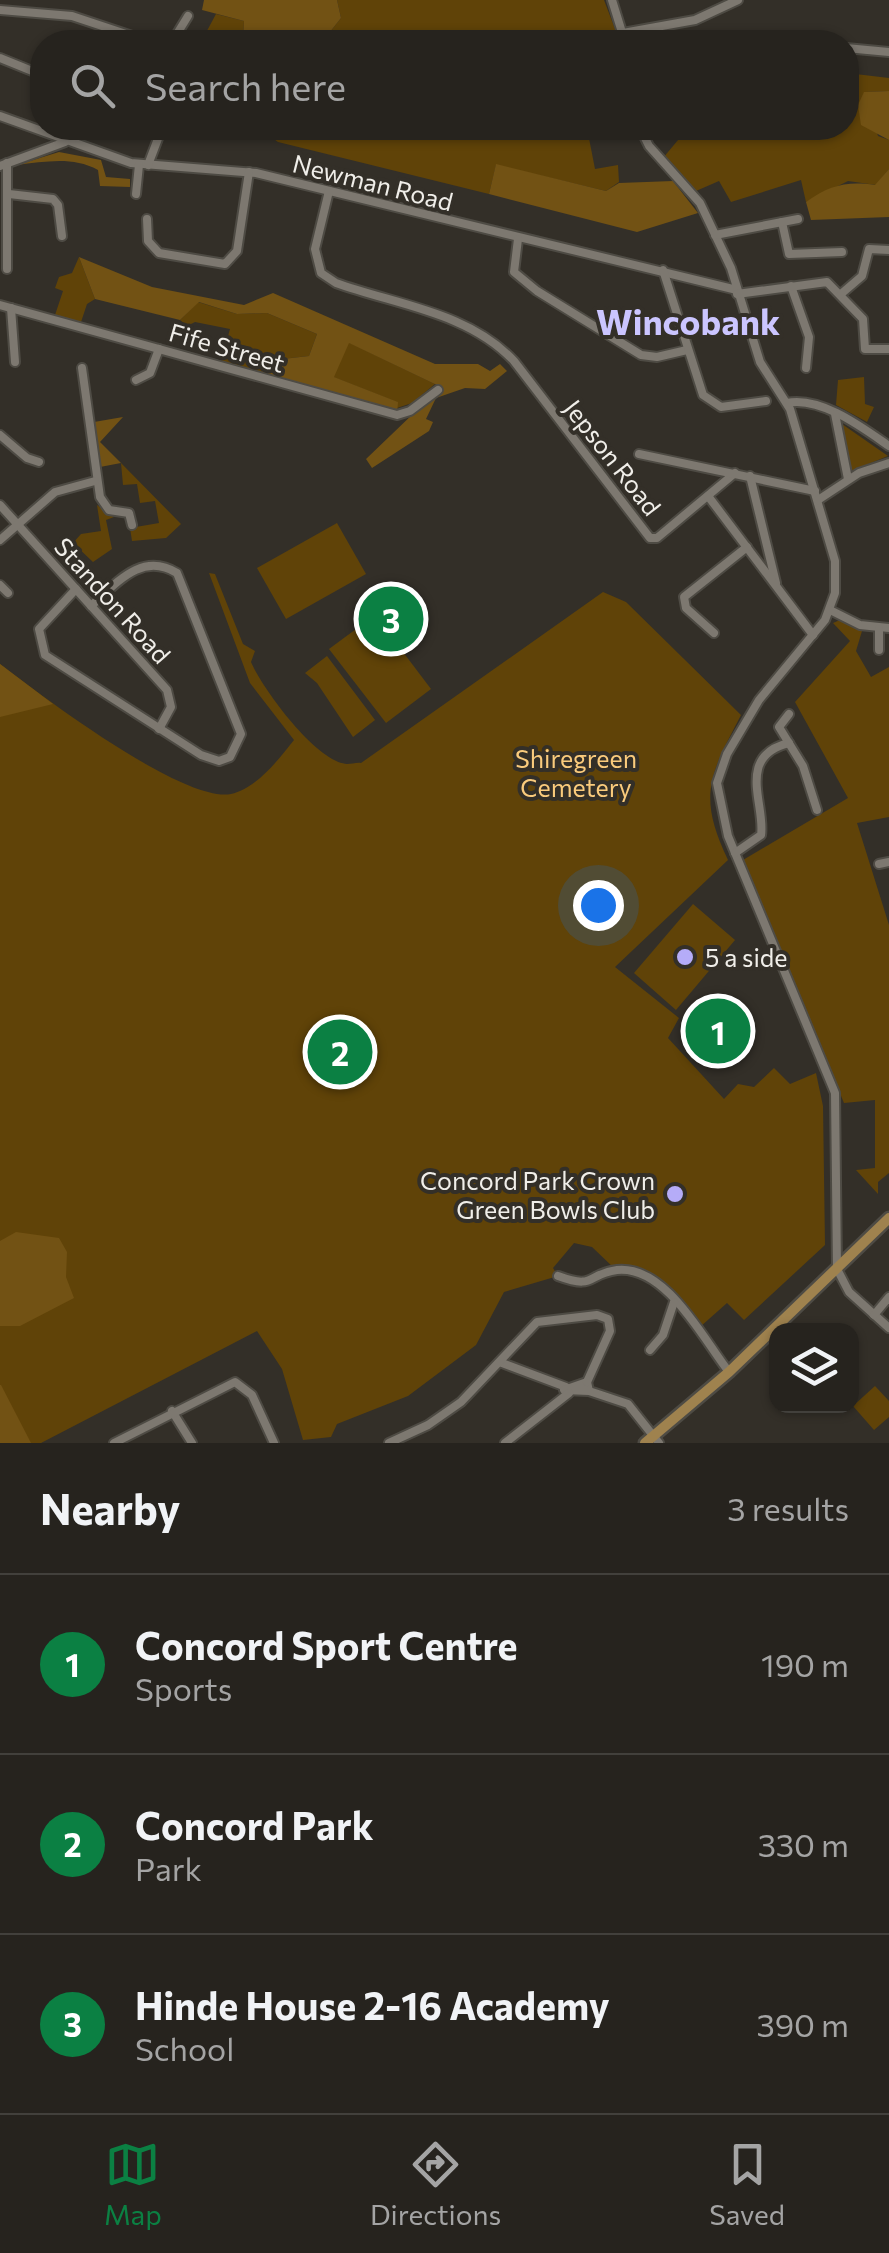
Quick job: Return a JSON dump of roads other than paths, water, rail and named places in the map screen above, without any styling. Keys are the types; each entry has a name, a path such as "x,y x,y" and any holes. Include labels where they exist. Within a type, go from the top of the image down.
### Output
{"main road":[{"path":"653,1440 889,1218"}],"street":[{"path":"612,0 621,30"},
{"path":"656,30 695,20 738,0"},
{"path":"0,10 72,16 114,30"},
{"path":"179,30 188,16"},
{"path":"859,49 889,52"},
{"path":"0,58 30,70"},
{"name":"Newman Road","path":"0,116 30,125"},
{"path":"136,194 156,140"},
{"path":"645,140 700,203 715,235 763,370 787,403 837,574 830,610 768,685 721,767 718,792 734,854 834,1093 837,1269 849,1292 889,1328"},
{"path":"6,268 9,194 4,164 65,142"},
{"name":"Newman Road","path":"65,142 144,165 249,172 518,239 663,270 737,292"},
{"path":"147,219 148,241 159,253 225,264 237,251 249,172"},
{"name":"Jepson Road","path":"329,191 315,258 328,278 474,328 514,362 650,538 657,538 736,473"},
{"path":"9,194 53,199 58,205 62,236"},
{"path":"715,235 798,219"},
{"path":"782,222 789,254 842,252"},
{"path":"518,239 513,266 520,280 641,355 656,357 686,350"},
{"path":"841,294 862,276 869,249 889,250"},
{"path":"663,270 703,395 721,407 766,401"},
{"path":"737,292 826,282 862,319 865,349 889,348"},
{"path":"792,286 808,337 806,368"},
{"name":"Fife Street","path":"0,304 397,415 410,411 438,390"},
{"path":"11,308 15,362"},
{"path":"136,380 150,372 159,349"},
{"path":"93,370 82,371 95,481 104,506 129,513 132,525"},
{"path":"787,403 798,402 836,414 889,446"},
{"path":"836,414 848,479"},
{"path":"0,435 26,458 39,462"},
{"path":"638,454 750,476 816,496 889,463"},
{"path":"750,476 775,584"},
{"path":"0,540 56,492 95,481"},
{"path":"708,496 813,635"},
{"name":"Standon Road","path":"0,505 171,697 169,712 159,728"},
{"path":"714,633 686,608 686,592 747,547"},
{"path":"76,589 42,623 42,650 213,760 230,756 241,741 182,579 162,566 140,566 91,606"},
{"path":"0,585 8,593"},
{"path":"830,610 884,628 880,650"},
{"path":"789,714 779,727 804,766 818,810"},
{"path":"734,854 762,836 755,802 757,776 770,752 788,744"},
{"path":"558,1276 587,1283 607,1272 633,1270 659,1284 728,1372"},
{"path":"874,1315 889,1297"},
{"path":"650,1350 663,1335 674,1302"},
{"path":"389,1443 442,1416 502,1363 529,1328 542,1320 597,1315 608,1319 610,1331 588,1387"},
{"path":"502,1363 568,1390 588,1387 633,1407 653,1440"},
{"path":"114,1443 226,1384 239,1383 252,1395 274,1443"},
{"path":"505,1443 568,1390"},
{"path":"172,1411 192,1443"}],"place":[{"name":"Hinde House 2-16 Academy","path":"391,619"},
{"name":"5 a side","path":"685,957"},
{"name":"Concord Sport Centre","path":"718,1031"},
{"name":"Concord Park","path":"340,1052"},
{"name":"Concord Park Crown Green Bowls Club","path":"675,1194"}],"district":[{"name":"Wincobank","path":"688,320"}],"park label":[{"name":"Shiregreen Cemetery","path":"576,772"}]}
